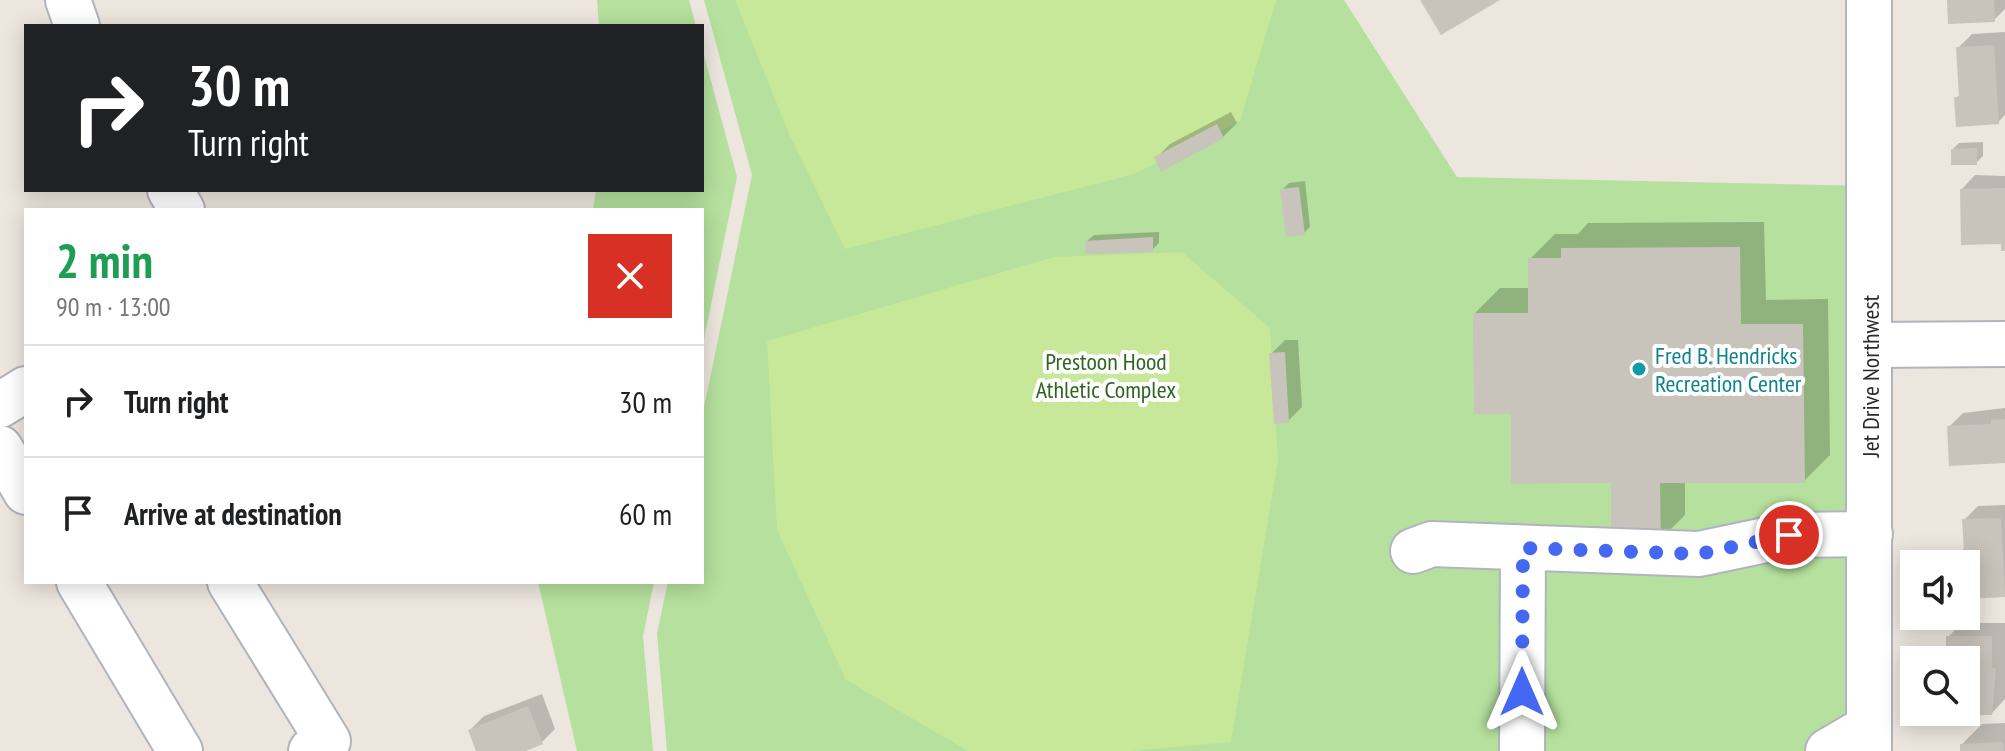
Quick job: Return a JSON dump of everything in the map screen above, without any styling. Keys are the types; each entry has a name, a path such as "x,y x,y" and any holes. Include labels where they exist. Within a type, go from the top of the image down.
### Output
{"street":[{"path":"68,0 76,24"},
{"name":"Jet Drive Northwest","path":"1869,0 1869,739"},
{"path":"1869,345 2005,344"},
{"path":"0,405 24,390"},
{"path":"0,448 24,490"},
{"path":"0,505 24,495"},
{"path":"1413,551 1432,544 1699,554 1789,535 1870,534"},
{"path":"1522,751 1523,548"},
{"path":"80,584 180,751"},
{"path":"231,584 328,741 311,751"},
{"path":"1828,751 1869,739"}],"green space":[{"path":"597,0 689,0 695,24 599,24"},
{"name":"Prestoon Hood Athletic Complex","path":"704,0 1344,0 1457,177 1869,186 1869,751 667,751 657,633 668,584 704,584 704,407 752,175"},
{"path":"735,0 1276,0 1240,121 1134,174 845,249 790,136"},
{"path":"704,55 737,177 704,339 704,208 593,208 596,192 704,192"},
{"path":"1182,252 1270,328 1278,461 1231,742 1132,751 968,751 846,680 777,530 767,341 1054,257"},
{"path":"538,584 654,584 643,636 653,751 577,751"}],"building":[{"path":"1420,0 1500,0 1441,35"},
{"path":"1947,0 1994,0 1995,22 1948,24"},
{"path":"1994,45 1999,124 1956,127 1954,97 1959,97 1956,47"},
{"path":"1217,124 1224,138 1161,172 1154,157"},
{"path":"1977,148 1977,165 1951,165 1951,149"},
{"path":"1299,187 1305,235 1286,237 1280,189"},
{"path":"2005,188 2005,251 2001,251 2001,244 1961,245 1960,189"},
{"path":"1153,237 1153,252 1086,254 1085,241"},
{"name":"Fred B. Hendricks Recreation Center","path":"1740,247 1741,324 1803,324 1805,483 1660,483 1661,542 1611,542 1611,483 1511,484 1511,414 1474,414 1473,313 1528,313 1528,258 1561,258 1561,248"},
{"path":"1285,352 1289,423 1274,424 1269,353"},
{"path":"2005,419 2005,463 1949,466 1947,426 1991,424 1991,420"},
{"path":"2001,518 2005,597 1980,598 1980,550 1964,550 1962,519"},
{"path":"1946,636 1992,636 1992,668 1996,669 1992,715 1980,715 1980,646 1946,646"},
{"path":"528,706 543,744 526,751 476,751 468,730"},
{"path":"2003,742 2004,751 1960,751 1960,744"}],"place":[{"name":"Fred B. Hendricks Recreation Center","path":"1639,369"}],"route":[{"path":"1522,692 1523,548 1699,554 1789,535"}]}
